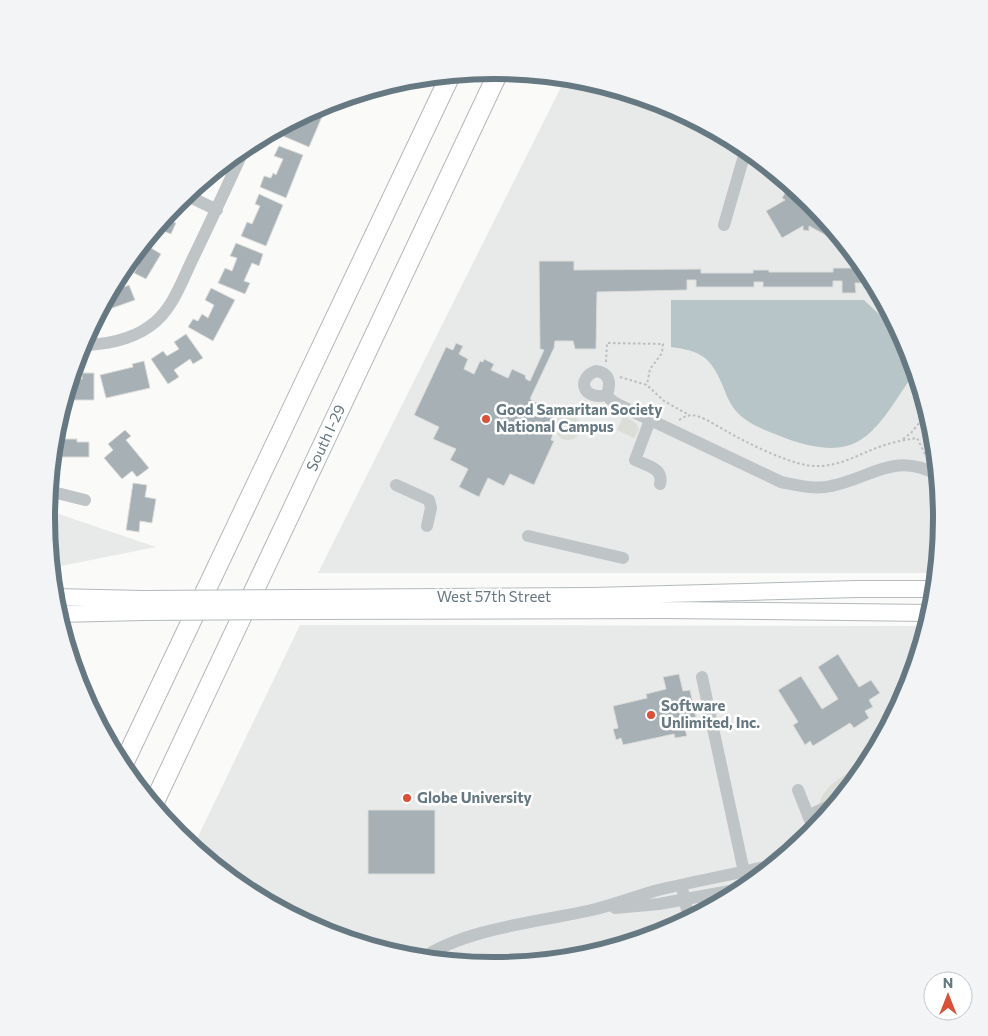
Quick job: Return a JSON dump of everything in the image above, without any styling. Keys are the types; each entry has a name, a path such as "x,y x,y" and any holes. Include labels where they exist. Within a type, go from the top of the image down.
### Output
{"highway":[{"name":"South I-29","path":"156,798 494,79"},
{"path":"126,758 447,82"}],"main road":[{"name":"West 57th Street","path":"62,598 144,605 302,604 927,589"},
{"name":"West 57th Street","path":"302,604 923,613"},
{"name":"West 57th Street","path":"65,613 144,605"}],"street":[{"path":"724,225 744,157"},
{"path":"90,345 101,345 125,338 150,326 170,305 239,161"},
{"path":"194,198 217,210"},
{"path":"607,394 619,406 781,482 801,486 829,487 896,465 930,467"},
{"path":"650,420 635,460 658,471 661,477 660,484"},
{"path":"396,484 429,500 431,508 427,526"},
{"path":"56,493 85,500"},
{"path":"528,536 623,558"},
{"path":"702,677 744,872"},
{"path":"798,790 810,821"},
{"path":"808,816 822,809"},
{"path":"432,952 453,942 484,932 595,909 637,895 681,884 757,869"},
{"path":"681,884 687,912"},
{"path":"595,909 659,904 724,892"}],"path":[{"path":"606,368 607,343 663,344 662,353 650,369 647,385"},
{"path":"617,375 625,380 647,385 664,401 689,415 698,416 742,440 788,460 806,465 829,465 851,460 877,448 901,440 917,438 929,460"},
{"path":"673,431 680,420 689,415"},
{"path":"901,440 911,433 922,420"}],"shaded area":[{"path":"562,85 580,87 635,102 688,124 738,153 783,188 824,229 859,274 888,324 910,377 925,432 932,489 933,518 929,573 318,573"},
{"path":"671,300 864,300 885,318 900,350 910,379 877,426 865,437 850,445 833,448 812,446 785,438 746,420 730,402 718,375 708,361 697,353 671,347"},
{"path":"568,414 577,418 581,427 577,436 568,440 559,436 555,427 559,418"},
{"path":"623,416 638,426 639,429 634,438 617,430"},
{"path":"55,513 156,547 58,567"},
{"path":"300,625 920,626 900,686 874,738 842,785 804,828 761,866 714,898 662,924 608,942 580,949 523,956 465,956 408,949 353,934 300,912 250,883 196,840"},
{"path":"853,770 819,812 820,800 825,791 841,777"}],"building":[{"path":"324,113 309,147 283,136 285,133 293,130 300,124"},
{"path":"279,146 303,155 286,198 260,187 264,176 271,178 273,173 276,175 283,159 274,156"},
{"path":"786,191 824,229 829,237 809,226 809,231 803,230 803,226 782,238 766,211 785,200 782,198"},
{"path":"259,194 283,205 266,246 241,236 247,222 252,224 260,206 255,204"},
{"path":"172,221 176,223 171,234 162,231"},
{"path":"236,243 263,254 259,266 252,263 244,281 250,283 245,294 218,283 225,268 232,271 237,258 230,256"},
{"path":"149,247 161,254 146,279 134,273 139,264 137,263"},
{"path":"539,261 574,261 574,270 701,269 701,273 753,273 753,270 769,270 769,272 833,272 833,268 855,268 868,288 864,288 863,283 855,283 856,293 842,293 842,281 833,281 833,287 763,287 763,282 754,282 754,287 696,287 696,280 687,280 687,290 597,292 596,349 575,349 573,341 555,341 554,348 530,399 555,413 547,431 553,434 551,440 554,441 534,485 510,474 504,486 488,478 479,497 459,487 468,469 450,460 456,449 433,439 439,427 414,415 446,347 453,350 456,343 463,346 459,354 468,359 464,369 474,374 480,361 483,362 484,359 494,364 491,370 508,378 512,369 525,375 526,379 530,381 544,350 540,349"},
{"path":"129,285 135,300 108,310 114,298 120,289"},
{"path":"211,288 235,300 213,341 188,327 193,319 198,321 202,314 208,318 214,305 205,300"},
{"path":"186,334 203,358 193,364 190,359 174,370 179,377 168,384 151,359 163,351 167,356 179,349 174,342"},
{"path":"144,361 150,388 106,398 100,375 133,367 132,364"},
{"path":"82,373 94,373 94,400 71,400 77,379 82,379"},
{"path":"125,430 131,436 126,440 149,468 137,477 132,471 122,479 104,458 113,450 108,444"},
{"path":"62,439 77,439 77,442 89,442 89,457 60,457"},
{"path":"133,483 147,485 145,497 156,499 152,523 140,521 139,532 126,530"},
{"path":"838,654 859,687 871,680 880,693 869,700 873,707 865,711 869,718 854,728 850,723 813,746 810,741 805,745 793,725 798,722 778,690 801,676 822,709 838,699 818,667"},
{"path":"679,674 683,691 690,690 696,717 687,719 689,729 685,729 687,736 675,738 674,734 623,745 621,738 616,740 613,729 618,728 613,706 647,698 646,694 666,689 663,677"},
{"path":"368,810 435,810 435,874 368,874"}],"place":[{"name":"Good Samaritan Society National Campus","path":"486,419"},
{"name":"Software Unlimited, Inc.","path":"651,715"},
{"name":"Globe University","path":"407,798"}]}
